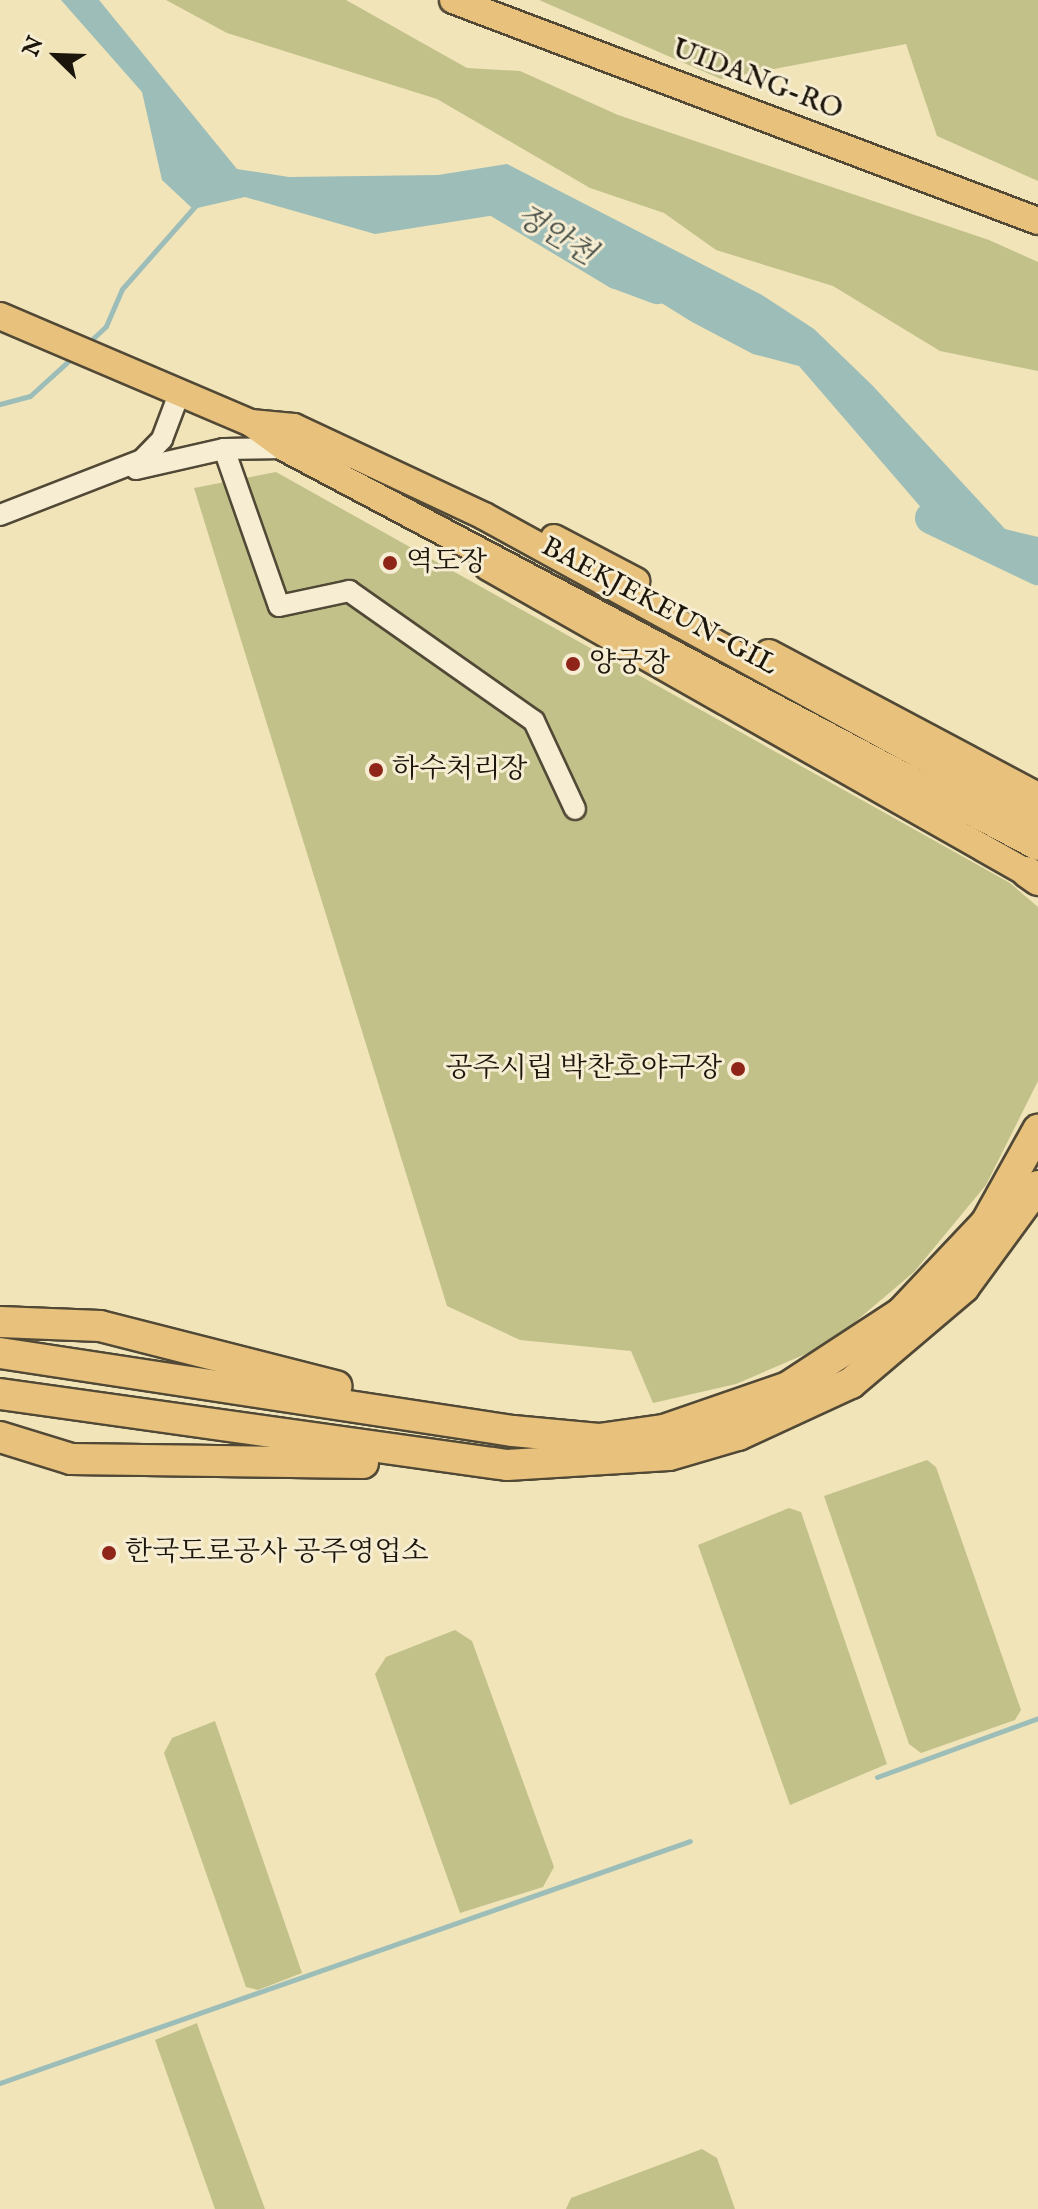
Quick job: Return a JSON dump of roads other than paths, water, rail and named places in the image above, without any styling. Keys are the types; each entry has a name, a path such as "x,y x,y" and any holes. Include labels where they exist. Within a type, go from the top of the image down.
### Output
{"highway":[{"path":"0,1353 513,1431 599,1439 664,1430 730,1411 837,1362 946,1270 986,1223 1038,1130"},
{"path":"0,1437 71,1459 507,1465 669,1455 799,1410 851,1383 917,1332 1006,1238 1038,1186"},
{"path":"0,1322 100,1326 513,1431"},
{"path":"0,1394 507,1465"}],"main road":[{"name":"UIDANG-RO","path":"453,0 1038,221"},
{"name":"BAEKJEKEUN-GIL","path":"0,316 251,423 285,448 413,515 528,595 1036,870"},
{"name":"BAEKJEKEUN-GIL","path":"251,423 294,427 421,486 1038,820"},
{"path":"421,486 489,507 587,554 1038,796"}],"street":[{"path":"121,474 162,439 179,394"},
{"path":"0,515 121,474 224,449 285,448"},
{"path":"224,449 279,606 349,591 534,721 575,809"}],"water":[{"path":"61,0 99,0 237,169 289,177 438,175 507,164 762,295 814,329 872,385 1005,529 1038,537 1038,571 937,526 799,366 753,354 692,322 515,212 375,234 245,197 193,209 162,180 142,92"}],"waterway":[{"name":"정안천","path":"479,201 492,198 617,273 657,288"},
{"path":"87,344 106,326 122,289 196,205"},
{"path":"0,404 30,396 74,356"},
{"name":"정안천","path":"931,518 1038,569"},
{"path":"877,1777 1038,1718"},
{"path":"0,2083 690,1841"}],"place":[{"name":"역도장","path":"390,563"},
{"name":"양궁장","path":"573,664"},
{"name":"하수처리장","path":"376,770"},
{"name":"공주시립 박찬호야구장","path":"738,1069"},
{"name":"한국도로공사 공주영업소","path":"109,1553"}]}
